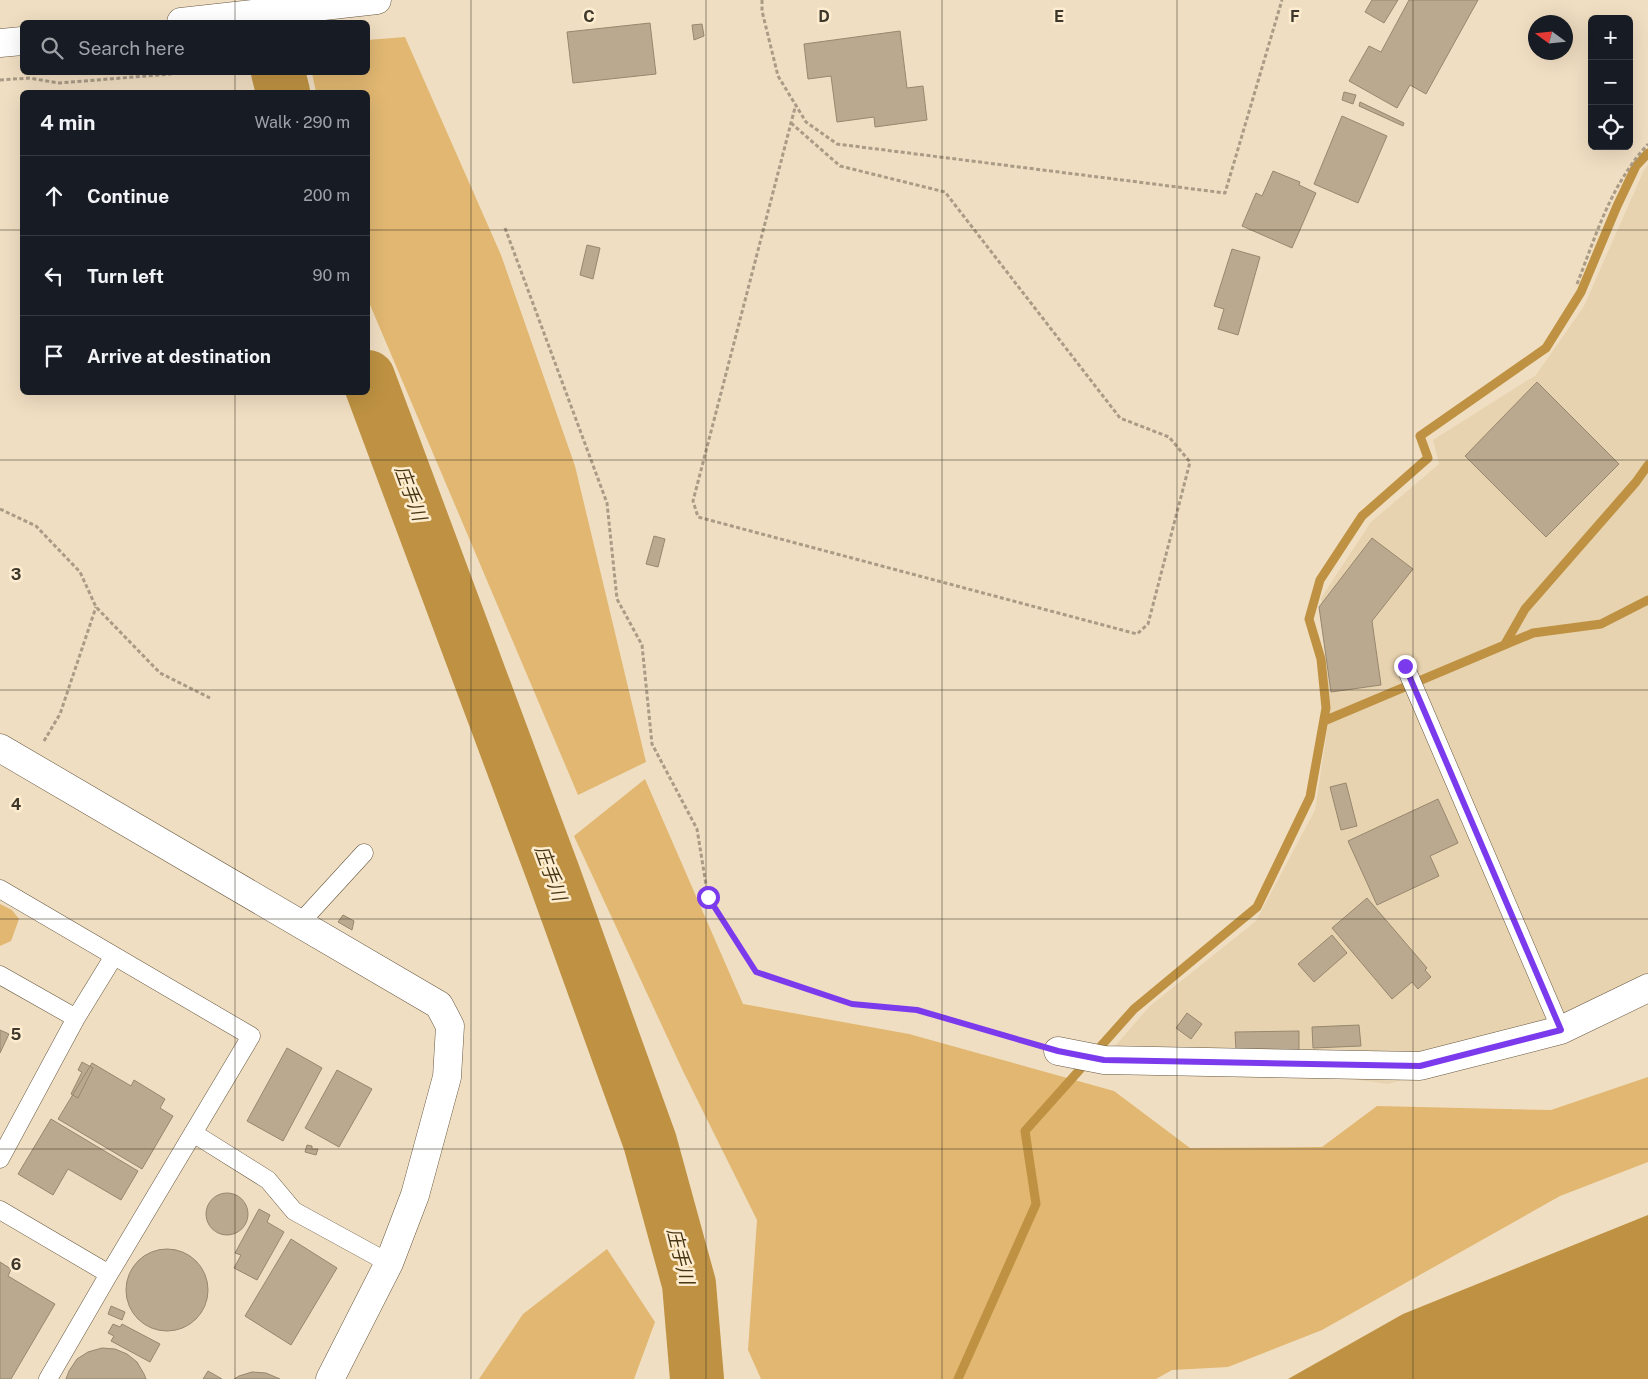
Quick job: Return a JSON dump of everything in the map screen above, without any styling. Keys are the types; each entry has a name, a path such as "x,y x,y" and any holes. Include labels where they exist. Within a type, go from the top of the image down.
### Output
{"street":[{"path":"199,20 377,0"},
{"path":"0,43 20,41"},
{"path":"0,748 439,1005 450,1026 447,1077 416,1194 388,1263 330,1379"},
{"path":"1058,1051 1104,1060 1420,1066 1561,1030 1648,988"}],"lane":[{"path":"1405,666 1561,1030"},
{"path":"299,924 364,853"},
{"path":"0,889 251,1036 48,1379"},
{"path":"0,1159 76,1018 114,956"},
{"path":"0,976 76,1018"},
{"path":"193,1133 268,1180 294,1211 388,1263"},
{"path":"0,1210 109,1274"}],"path":[{"path":"762,0 762,11 778,76 806,122 836,144 1225,193 1282,0"},
{"path":"0,80 29,78 59,84 160,75"},
{"path":"791,123 840,166 945,192 1120,418 1169,437 1190,462 1148,624 1137,634 698,517 693,501 791,123 796,104"},
{"path":"1577,284 1610,199 1632,162 1648,144"},
{"path":"505,228 607,503 617,598 642,645 652,744 697,829 708,897 756,972 852,1004 917,1010 1058,1051"},
{"path":"0,509 36,526 80,572 96,607 160,673 210,698"},
{"path":"31,766 60,714 96,607"}],"shaded area":[{"path":"405,37 501,255 575,466 646,762 578,795 370,305 370,90 316,90 312,75 370,75 370,40"},
{"path":"1648,165 1648,999 1573,1034 1388,1084 1115,1046 1150,1006 1256,921 1315,810 1330,711 1321,598 1371,522 1439,464 1433,440 1536,375 1584,306 1644,170"},
{"path":"645,779 743,1004 909,1034 1114,1091 1190,1148 1322,1147 1377,1106 1551,1110 1648,1077 1648,1162 1560,1196 1322,1330 1228,1367 1172,1370 1156,1379 761,1379 748,1350 757,1220 683,1071 574,836"},
{"path":"0,904 12,910 19,919 11,941 0,946"},
{"path":"1648,1215 1648,1379 1288,1379 1403,1314"},
{"path":"607,1249 655,1322 634,1379 479,1379 523,1314"}],"building":[{"path":"1372,0 1398,0 1384,23 1365,12"},
{"path":"1409,0 1478,0 1426,94 1410,85 1397,108 1349,81 1369,46 1381,52"},
{"path":"650,23 656,74 573,83 567,32"},
{"path":"702,24 704,36 694,40 692,25"},
{"path":"900,31 907,88 923,86 927,120 875,127 874,117 837,122 831,76 808,79 804,44"},
{"path":"1344,92 1356,95 1353,104 1342,100"},
{"path":"1360,102 1404,123 1403,126 1359,106"},
{"path":"1342,116 1387,136 1358,203 1314,184"},
{"path":"1273,171 1300,182 1299,185 1316,193 1292,248 1242,226 1256,193 1262,196"},
{"path":"587,245 600,248 593,279 580,275"},
{"path":"1232,249 1260,257 1238,335 1218,329 1224,309 1214,306"},
{"path":"1537,382 1619,464 1546,537 1465,456"},
{"path":"654,536 665,539 658,567 646,564"},
{"path":"1372,538 1413,569 1372,621 1381,685 1331,692 1319,607"},
{"path":"1346,783 1357,826 1341,830 1330,787"},
{"path":"1438,799 1458,843 1430,856 1439,876 1377,905 1348,841"},
{"path":"1367,898 1427,968 1425,970 1431,977 1418,989 1412,982 1392,999 1332,928"},
{"path":"343,915 354,921 352,930 338,922"},
{"path":"1332,935 1347,953 1314,982 1298,964"},
{"path":"1187,1013 1202,1024 1191,1039 1176,1028"},
{"path":"1359,1025 1361,1046 1313,1048 1312,1027"},
{"path":"0,1030 9,1034 0,1053"},
{"path":"1299,1031 1299,1050 1236,1051 1235,1032"},
{"path":"287,1048 322,1068 283,1141 247,1121"},
{"path":"82,1062 93,1068 78,1098 71,1094 82,1072 78,1070"},
{"path":"92,1063 131,1086 134,1080 165,1099 160,1108 173,1116 142,1169 58,1119"},
{"path":"337,1070 372,1089 339,1147 305,1128"},
{"path":"51,1119 138,1171 121,1200 68,1169 53,1195 18,1174"},
{"path":"307,1145 312,1146 312,1149 318,1149 316,1155 305,1152"},
{"path":"227,1193 242,1199 248,1214 242,1229 227,1235 212,1229 206,1214 212,1199"},
{"path":"259,1209 270,1215 267,1222 284,1232 257,1280 234,1268 241,1255 235,1253"},
{"path":"291,1239 337,1268 291,1345 245,1316"},
{"path":"159,1249 175,1249 190,1256 201,1267 208,1282 205,1306 196,1319 175,1331 159,1331 144,1324 133,1313 126,1298 126,1282 133,1267 144,1256"},
{"path":"0,1262 11,1269 8,1276 55,1304 11,1379 0,1379"},
{"path":"111,1306 125,1312 122,1320 108,1314"},
{"path":"113,1324 120,1327 122,1324 160,1344 150,1362 111,1341 114,1336 108,1333"},
{"path":"102,1348 115,1349 127,1354 137,1362 146,1379 66,1379 77,1359 88,1352"},
{"path":"208,1371 222,1379 203,1379"},
{"path":"252,1372 266,1373 280,1379 234,1379"}],"waterway":[{"name":"庄手川","path":"279,75 282,90"},
{"path":"958,1379 1036,1204 1025,1131 1134,1009 1257,907 1310,797 1326,708 1321,659 1309,619 1320,580 1362,516 1428,458 1420,436 1546,348 1581,292 1636,166 1648,153"},
{"name":"庄手川","path":"370,382 553,873 650,1142 689,1284 697,1379"},
{"path":"1505,644 1525,609 1636,482 1648,465"},
{"path":"1324,721 1533,633 1601,624 1648,600"}],"route":[{"path":"708,897 756,972 852,1004 917,1010 1058,1051 1104,1060 1420,1066 1561,1030 1405,666"}]}
